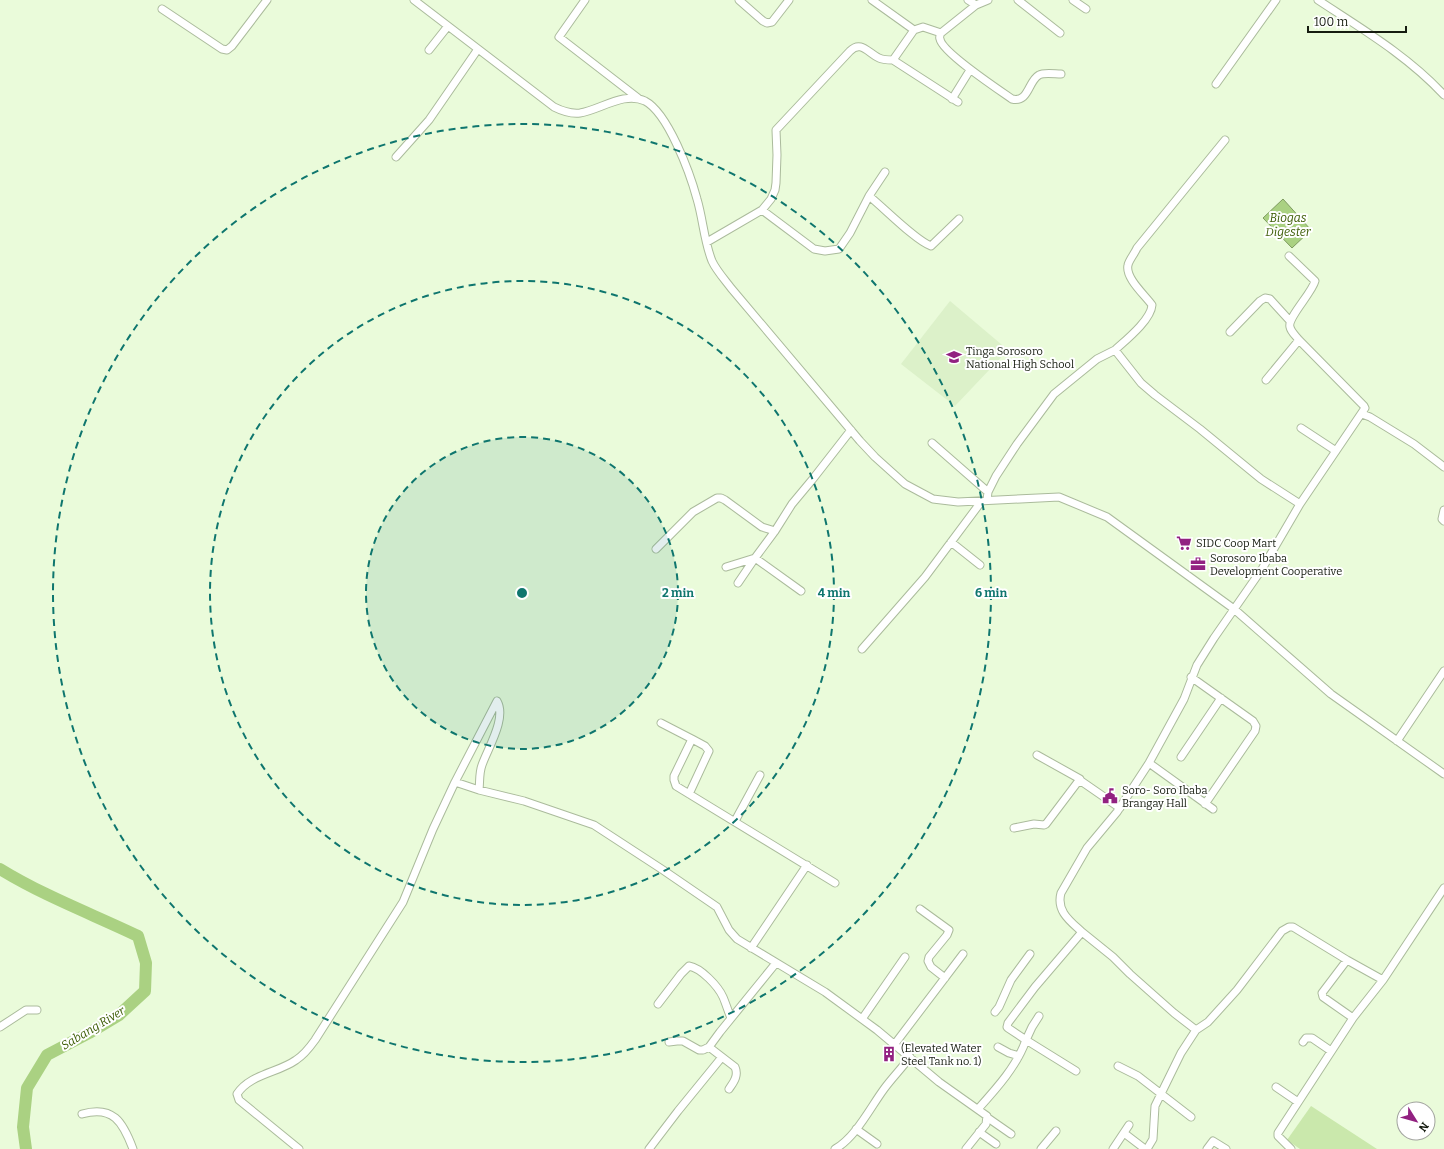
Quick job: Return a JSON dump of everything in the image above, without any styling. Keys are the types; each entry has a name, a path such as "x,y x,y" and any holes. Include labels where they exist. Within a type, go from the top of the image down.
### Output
{"street":[{"path":"162,9 217,46 227,50 232,46 267,0"},
{"path":"414,0 554,107 565,112 580,113 626,98 638,98"},
{"path":"584,0 559,36 638,98 646,101 663,119 675,138 697,198 712,262 731,288 874,457 905,484 933,499 958,502 1059,498 1107,518 1234,609 1330,694 1444,774"},
{"path":"739,0 768,24 772,22 789,0"},
{"path":"872,0 914,30"},
{"path":"968,0 976,5"},
{"path":"940,33 976,5 988,0"},
{"path":"1018,0 1060,33"},
{"path":"1073,0 1086,9"},
{"path":"1216,84 1276,0"},
{"path":"1318,0 1400,54 1431,81 1444,95"},
{"path":"429,50 448,26"},
{"path":"893,60 914,30 923,27 940,33"},
{"path":"940,33 942,43 970,70 1012,99 1017,100 1022,97 1036,77 1040,74 1061,74"},
{"path":"707,242 762,210 771,199 775,190 778,155 776,130 854,47 861,46 879,58 893,60 955,100 970,70"},
{"path":"396,157 429,120 478,49"},
{"path":"862,650 924,577 984,501 996,476 1017,444 1054,394 1097,358 1115,350 1133,333 1152,310 1152,305 1132,281 1129,275 1128,265 1137,248 1225,140"},
{"path":"762,210 814,248 832,251 839,248 850,233 869,196 885,172"},
{"path":"869,196 927,245 931,246 959,219"},
{"path":"1196,1030 1174,1013 1113,957 1064,915 1060,908 1059,899 1061,893 1088,848 1120,808 1149,763 1184,699 1191,677 1211,643 1269,558 1300,504 1365,408 1299,340 1290,328 1290,321 1309,294 1315,281 1289,256"},
{"path":"1230,332 1264,298 1270,299 1290,321"},
{"path":"1266,380 1299,340"},
{"path":"1115,350 1141,383 1155,395 1200,428 1261,479 1300,504"},
{"path":"1362,414 1370,417 1414,444 1444,467"},
{"path":"1301,428 1336,451"},
{"path":"738,583 775,531 792,504 851,430"},
{"path":"932,443 988,492"},
{"path":"656,549 693,512 717,498 725,500 762,527 775,531"},
{"path":"1444,510 1442,519 1444,521"},
{"path":"951,542 980,565"},
{"path":"726,567 755,558"},
{"path":"755,558 801,591"},
{"path":"1397,741 1444,671"},
{"path":"1191,677 1253,721 1256,726 1255,731 1205,804"},
{"path":"1181,758 1220,698"},
{"path":"299,1149 239,1100 237,1094 240,1089 250,1082 296,1060 316,1040 403,902 455,782 497,701 500,709 500,718 480,773 479,790"},
{"path":"661,723 705,746 709,751 689,794"},
{"path":"692,739 674,776 676,786 835,883"},
{"path":"1037,755 1080,779 1120,808"},
{"path":"1149,763 1213,809"},
{"path":"735,821 760,775"},
{"path":"1014,828 1034,824 1046,824 1077,783 1081,781"},
{"path":"455,782 479,790 524,801 594,825 717,907 729,930 737,939 825,992 862,1019 939,1082 1011,1134"},
{"path":"751,948 807,865"},
{"path":"1291,1149 1278,1136 1278,1133 1352,1018 1383,980 1444,888"},
{"path":"920,909 949,930 947,935 929,957 928,961 931,967 945,978"},
{"path":"1124,1133 1146,1149 1153,1139 1155,1106 1181,1053 1196,1030 1208,1022 1237,990 1282,931 1289,927 1293,927 1383,980"},
{"path":"1076,1071 1007,1027 1008,1023 1035,987 1082,932"},
{"path":"894,1045 962,954"},
{"path":"995,1012 1011,980 1030,954"},
{"path":"862,1019 905,958"},
{"path":"1347,960 1322,993 1323,997 1352,1018"},
{"path":"669,1042 683,1041 699,1050 709,1047 776,963"},
{"path":"658,1004 689,966 699,970 710,980 723,997 731,1018"},
{"path":"0,1027 26,1010 37,1010"},
{"path":"978,1109 994,1091 1019,1056 1032,1027 1039,1016"},
{"path":"1303,1042 1306,1038 1312,1038 1331,1051"},
{"path":"709,1047 736,1068 736,1076 729,1089"},
{"path":"998,1047 1008,1053 1019,1056"},
{"path":"649,1149 722,1057"},
{"path":"839,1148 856,1129 884,1089 910,1057"},
{"path":"1118,1066 1138,1076 1191,1117"},
{"path":"1276,1087 1298,1102"},
{"path":"82,1114 92,1111 101,1111 116,1117 127,1133 133,1149"},
{"path":"966,1149 986,1124 988,1118"},
{"path":"1113,1149 1128,1125"},
{"path":"856,1129 877,1144"},
{"path":"1041,1149 1056,1131"},
{"path":"979,1132 996,1144"},
{"path":"1207,1149 1213,1141 1226,1149"}],"shaded area":[{"name":"Tinga Sorosoro National High School","path":"950,301 1008,350 955,406 901,364"},
{"path":"1311,1106 1377,1149 1300,1149 1287,1140"}],"water":[{"name":"Biogas Digester","path":"1283,199 1311,230 1292,248 1263,218"}],"waterway":[{"name":"Sabang River","path":"0,869 51,896 138,936 146,963 145,991 119,1015 47,1055 27,1088 23,1127 26,1149"}],"place":[{"name":"Tinga Sorosoro National High School","path":"954,357"},
{"name":"SIDC Coop Mart","path":"1184,543"},
{"name":"Sorosoro Ibaba Development Cooperative","path":"1198,564"},
{"name":"Soro- Soro Ibaba Brangay Hall","path":"1110,796"},
{"name":"(Elevated Water Steel Tank no. 1)","path":"889,1054"}]}
